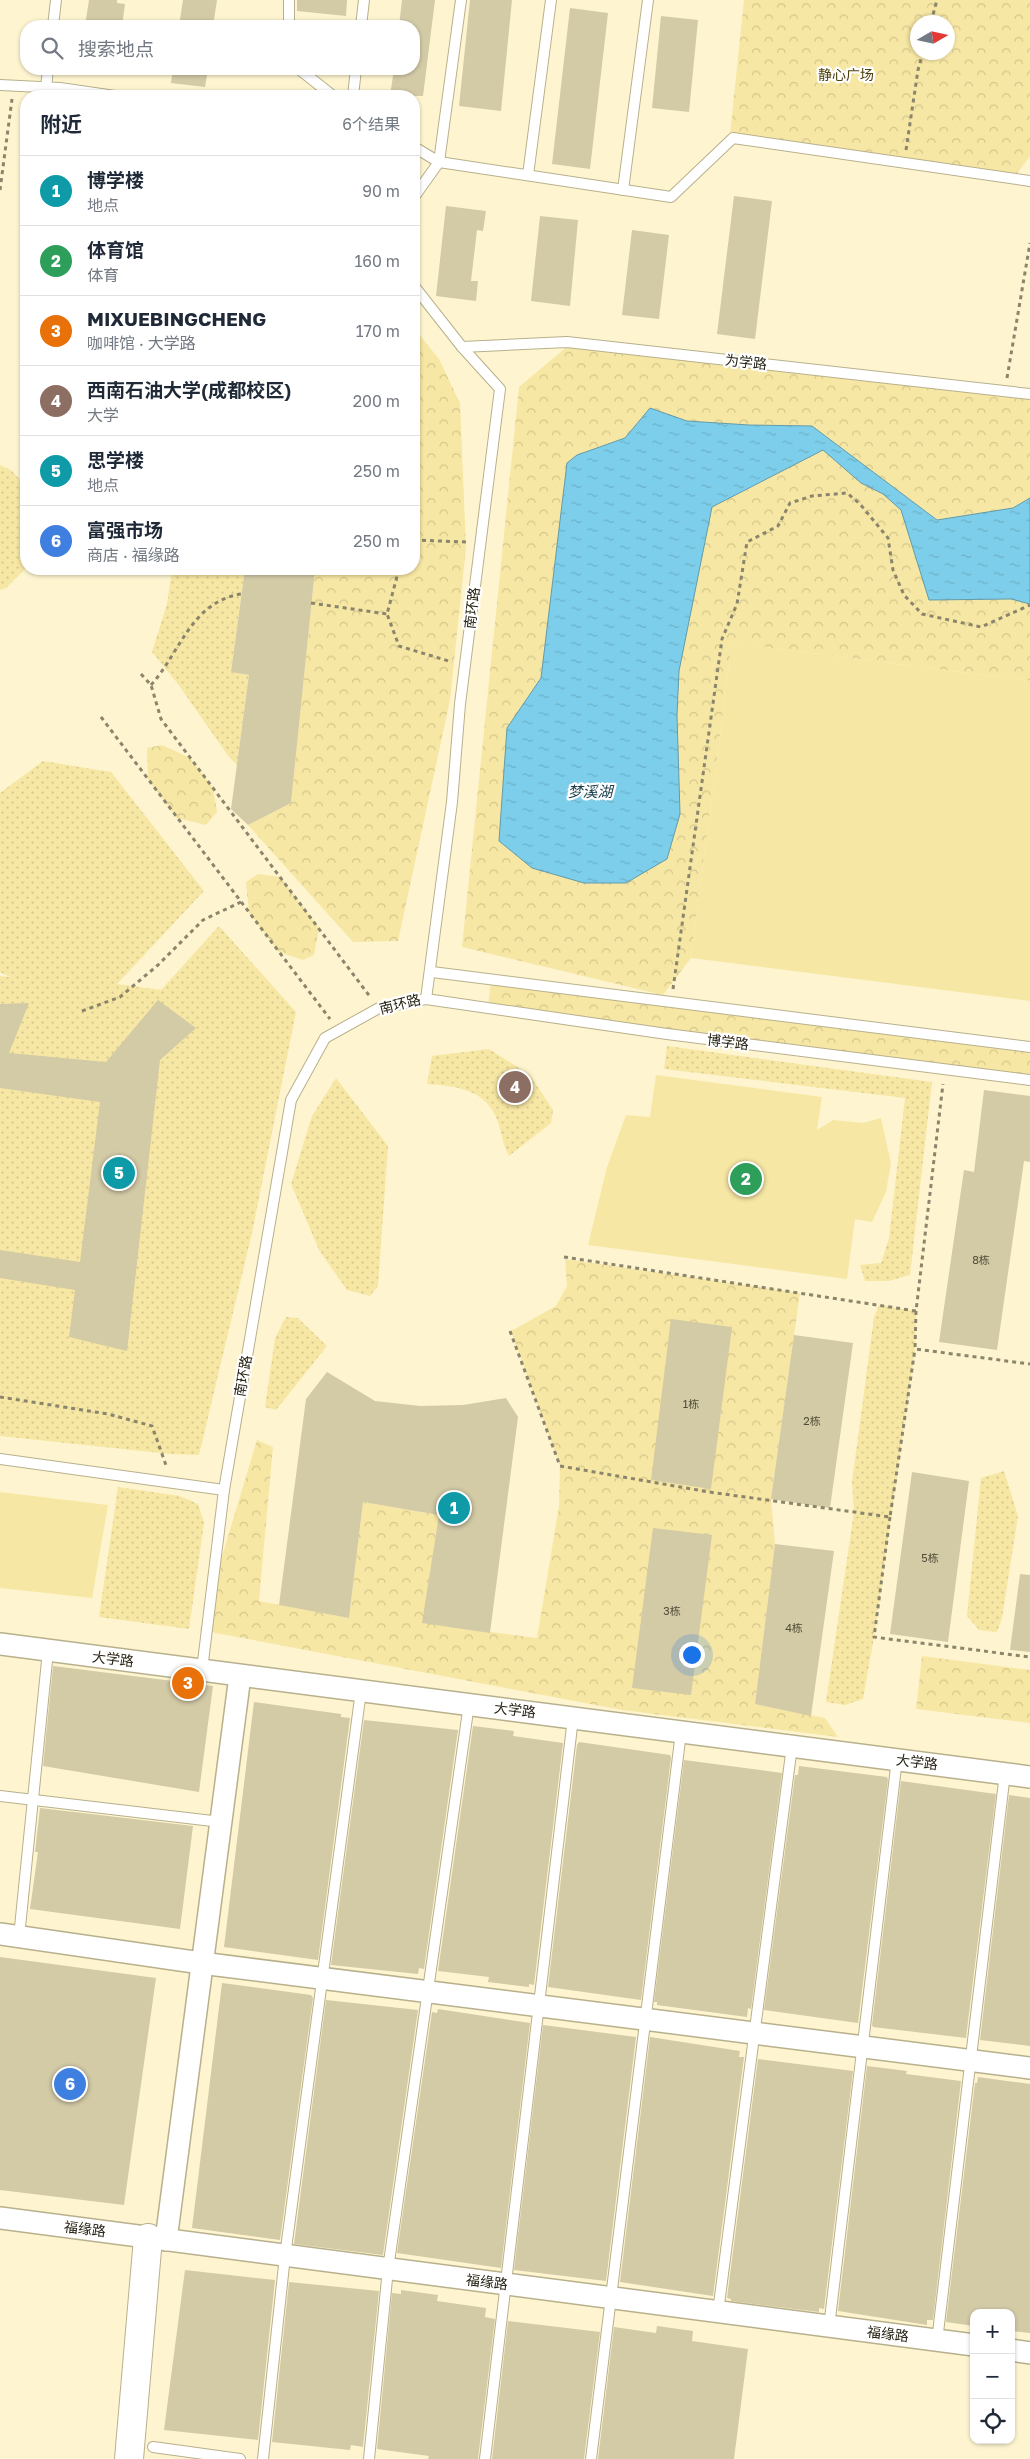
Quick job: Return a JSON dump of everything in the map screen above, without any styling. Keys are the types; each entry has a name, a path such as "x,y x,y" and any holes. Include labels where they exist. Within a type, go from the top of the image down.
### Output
{"street":[{"name":"大学路","path":"0,1644 1030,1776"},
{"path":"129,2459 157,2239 201,1964 240,1676"},
{"path":"10,1936 201,1964 1030,2068"},
{"name":"福缘路","path":"0,2218 970,2344"},
{"path":"1015,2351 1030,2353"}],"lane":[{"path":"54,20 56,0"},
{"path":"289,0 289,20"},
{"path":"362,20 364,0"},
{"path":"420,189 439,162 462,0"},
{"path":"528,175 551,0"},
{"path":"623,190 648,0"},
{"path":"46,88 47,75"},
{"path":"307,75 325,90"},
{"path":"354,90 355,75"},
{"path":"0,85 63,90"},
{"path":"420,151 439,162 671,197 733,138 1030,181"},
{"name":"南环路","path":"202,1670 224,1490 291,1100 325,1038 379,1008 426,1000 432,972 452,802 465,665 500,389 462,347 420,294"},
{"name":"为学路","path":"462,347 567,342 1030,394"},
{"path":"432,972 1030,1046"},
{"name":"博学路","path":"426,1000 667,1034 1030,1080"},
{"path":"0,1459 224,1490"},
{"path":"10,1936 33,1799 48,1651"},
{"path":"264,2459 286,2256 360,1691"},
{"path":"369,2459 388,2269 469,1704"},
{"path":"485,2459 573,1718"},
{"path":"591,2459 681,1732"},
{"path":"718,2312 792,1746"},
{"path":"829,2327 897,1759"},
{"path":"937,2340 1005,1773"},
{"path":"0,1796 221,1822"},
{"path":"153,2447 240,2459"}],"path":[{"path":"933,15 937,0"},
{"path":"904,162 921,60"},
{"path":"0,190 14,86"},
{"path":"1004,391 1030,243"},
{"path":"672,1002 722,639 736,604 747,542 778,526 790,502 812,496 847,493 860,504 888,538 893,570 904,595 922,614 981,627 1030,605"},
{"path":"420,540 480,542"},
{"path":"397,575 387,614 399,646 465,665"},
{"path":"151,685 198,617 222,600 241,594"},
{"path":"311,603 387,614"},
{"path":"141,674 151,685 161,719 379,1008"},
{"path":"101,716 338,1031"},
{"path":"82,1011 120,997 158,965 203,920 241,902"},
{"path":"945,1070 916,1311 915,1349 874,1637 1030,1657"},
{"path":"564,1257 916,1311"},
{"path":"510,1331 560,1466 709,1492 890,1517"},
{"path":"915,1349 1030,1364"},
{"path":"0,1397 108,1414 152,1426 172,1483"}],"green space":[{"name":"静心广场","path":"744,0 1030,0 1030,156 1016,175 730,135"},
{"path":"420,335 439,359 460,403 466,548 450,700 398,941 353,942 248,825 291,803 314,575 420,575"},
{"path":"570,344 1030,397 1030,681 732,643 691,958 663,995 462,947 519,387"},
{"path":"0,465 11,470 20,480 20,574 6,588 0,590"},
{"path":"171,575 244,575 231,672 249,675 237,765 229,757 178,684 152,652 167,604"},
{"path":"732,643 1030,681 1030,1001 691,958"},
{"path":"162,745 190,758 213,788 217,812 206,825 177,818 148,779 147,748"},
{"path":"43,761 111,772 204,891 117,984 161,990 219,926 296,1012 252,1233 199,1455 170,1454 0,1436 0,976 10,977 0,972 0,793"},
{"path":"258,874 280,877 319,928 314,955 303,960 279,952 249,913 246,882"},
{"path":"491,982 1030,1050 1030,1077 488,1007"},
{"path":"667,1046 932,1082 910,1275 889,1281 865,1281 860,1265 881,1263 889,1238 905,1098 664,1069"},
{"path":"489,1049 530,1075 553,1110 551,1123 509,1156 498,1122 486,1102 469,1091 449,1086 427,1084 432,1056"},
{"path":"656,1075 822,1097 817,1130 833,1120 863,1123 881,1118 891,1163 886,1192 872,1222 855,1219 847,1279 588,1245 607,1167 626,1115 650,1117"},
{"path":"336,1078 388,1146 378,1286 370,1296 347,1290 319,1250 291,1184 312,1116"},
{"path":"565,1259 800,1293 771,1499 775,1544 755,1704 825,1718 838,1737 622,1710 200,1630 257,1440 273,1447 259,1601 349,1618 363,1502 439,1515 423,1623 537,1638 559,1506 560,1466 511,1331 556,1306 567,1286"},
{"path":"879,1305 916,1311 915,1349 874,1637 863,1699 845,1705 826,1702 854,1512 852,1482 874,1317"},
{"path":"286,1317 298,1318 327,1346 276,1410 265,1407 275,1338"},
{"path":"1004,1471 1018,1516 1002,1618 997,1632 979,1630 967,1616 981,1478"},
{"path":"118,1487 180,1496 198,1504 204,1523 189,1629 99,1617"},
{"path":"0,1492 108,1505 92,1598 0,1588"},
{"path":"922,1656 1030,1670 1030,1723 916,1709"}],"water":[{"name":"梦溪湖","path":"650,408 687,421 749,425 812,426 937,520 1013,508 1030,498 1030,604 1011,599 929,600 901,510 883,494 861,483 823,450 712,507 679,671 677,715 680,814 667,859 626,883 584,883 532,868 499,841 507,728 541,678 567,463 577,455 625,438"}],"building":[{"path":"89,0 117,0 117,3 125,4 123,20 86,20"},
{"path":"183,0 217,0 214,20 180,20"},
{"path":"297,0 347,0 346,16 297,11"},
{"path":"402,0 435,0 423,96 420,96 420,90 391,90 393,75 420,75 420,20 400,20"},
{"path":"470,0 512,0 501,111 459,106"},
{"path":"570,8 608,13 590,169 552,164"},
{"path":"661,16 698,20 689,112 652,108"},
{"path":"172,75 207,75 205,87 171,83"},
{"path":"734,196 772,201 755,339 717,334"},
{"path":"446,206 486,211 483,231 477,230 471,281 478,281 476,301 436,296"},
{"path":"540,216 578,220 570,306 531,301"},
{"path":"632,230 669,235 659,319 622,315"},
{"path":"244,575 314,575 291,803 248,825 231,809 249,675 231,672"},
{"path":"158,1000 196,1028 160,1060 127,1351 69,1337 75,1290 0,1278 0,1250 80,1262 100,1102 0,1088 0,1004 29,1003 9,1053 106,1062"},
{"path":"984,1090 1030,1096 1030,1162 1024,1161 997,1350 939,1342 964,1170 974,1172"},
{"path":"671,1319 732,1327 711,1489 651,1480"},
{"path":"794,1335 853,1343 830,1508 771,1499"},
{"path":"327,1372 375,1401 420,1406 463,1405 506,1398 518,1417 490,1633 422,1623 439,1515 363,1502 349,1618 279,1605 306,1399"},
{"path":"912,1472 969,1481 948,1642 890,1634"},
{"path":"653,1528 712,1535 691,1695 632,1688"},
{"path":"775,1544 834,1551 811,1716 755,1704"},
{"path":"1020,1574 1030,1575 1030,1652 1010,1650"},
{"path":"53,1666 213,1686 199,1792 43,1766"},
{"path":"254,1702 341,1714 341,1717 350,1718 318,1960 224,1947"},
{"path":"364,1720 458,1730 424,1969 419,1968 418,1974 331,1965"},
{"path":"473,1726 514,1731 513,1736 563,1743 534,1985 529,1984 529,1987 488,1982 489,1977 438,1971"},
{"path":"579,1742 670,1755 671,1758 641,2000 548,1987 577,1745"},
{"path":"684,1760 782,1773 751,2009 748,2008 747,2017 657,2005 657,2002 654,2002"},
{"path":"799,1766 887,1777 888,1780 858,2023 764,2010 795,1775 798,1775"},
{"path":"901,1781 996,1794 966,2038 873,2027 872,2025"},
{"path":"1009,1795 1030,1798 1030,2046 980,2040"},
{"path":"40,1808 193,1826 180,1929 30,1909 38,1852 35,1852"},
{"path":"0,1957 156,1978 124,2205 0,2190"},
{"path":"222,1983 311,1995 313,1998 280,2240 192,2228"},
{"path":"326,2000 418,2010 383,2255 294,2244"},
{"path":"438,2009 530,2023 501,2268 397,2253 432,2012 437,2013"},
{"path":"543,2025 636,2037 606,2281 514,2270"},
{"path":"650,2037 740,2051 739,2057 744,2057 713,2296 620,2282"},
{"path":"758,2059 853,2071 824,2309 819,2308 819,2312 731,2301 731,2299 727,2298"},
{"path":"867,2066 907,2071 906,2074 961,2081 933,2320 927,2320 927,2325 838,2311"},
{"path":"978,2077 1030,2084 1030,2333 1015,2331 1015,2309 970,2309 970,2325 946,2322 975,2083 977,2083"},
{"path":"185,2270 275,2280 258,2440 164,2430"},
{"path":"289,2282 379,2291 363,2447 351,2445 350,2450 272,2442"},
{"path":"401,2290 438,2295 437,2301 486,2308 485,2317 495,2319 478,2459 428,2459 429,2456 377,2449 392,2293 401,2294"},
{"path":"508,2321 600,2332 584,2459 492,2459"},
{"path":"657,2326 693,2331 692,2341 748,2349 734,2459 598,2459 614,2327 656,2333"}],"place":[{"name":"西南石油大学(成都校区)","path":"515,1087"},
{"name":"思学楼","path":"119,1173"},
{"name":"体育馆","path":"746,1179"},
{"name":"博学楼","path":"454,1508"},
{"name":"MIXUEBINGCHENG","path":"188,1683"},
{"name":"富强市场","path":"70,2084"}]}
